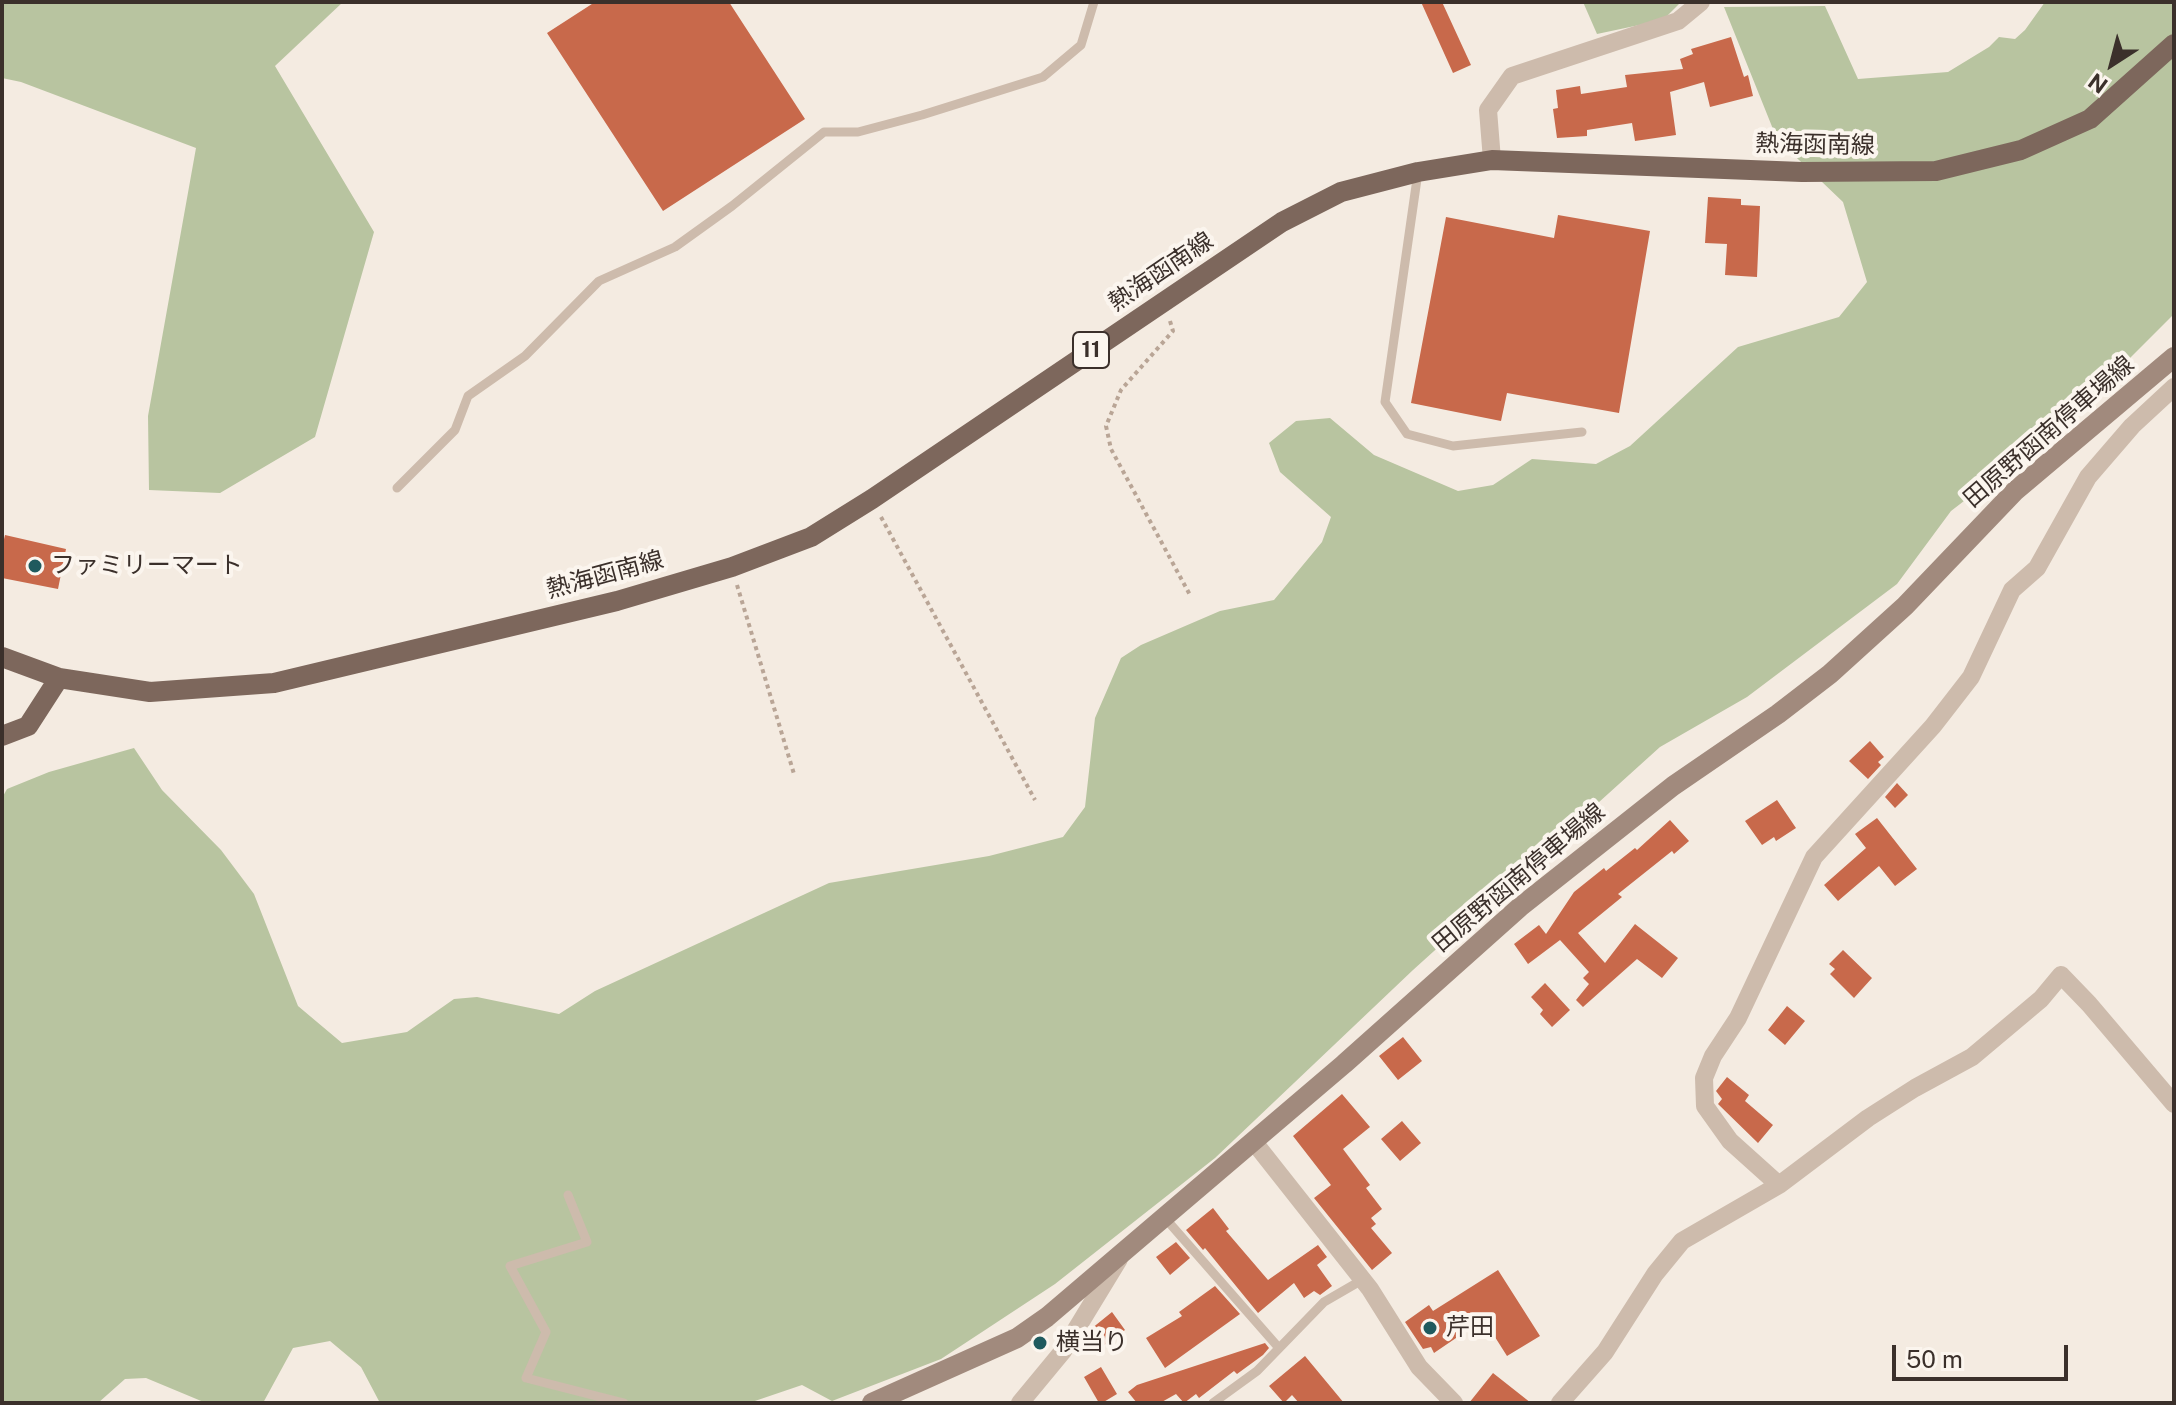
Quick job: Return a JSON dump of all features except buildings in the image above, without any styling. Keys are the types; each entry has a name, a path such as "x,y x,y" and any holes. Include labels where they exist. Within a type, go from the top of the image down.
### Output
{"main road":[{"name":"熱海函南線","path":"2,657 59,678 150,692 274,683 617,601 732,567 811,537 1293,216 1341,192 1418,172 1492,160 1802,172 1936,171 2021,150 2090,119 2174,44"},
{"name":"田原野函南停車場線","path":"872,1403 1017,1338 1047,1317 1254,1142 1520,907 1673,786 1830,674 1905,606 2015,491 2174,357"},
{"path":"2,736 28,726 59,678"}],"street":[{"path":"1492,160 1488,110 1512,76 1678,21 1701,2"},
{"path":"1779,1185 1730,1141 1705,1106 1704,1078 1713,1056 1738,1018 1814,857 1933,726 1971,677 2012,590 2037,568 2088,477 2132,426 2174,387"},
{"path":"1560,1403 1605,1352 1655,1274 1682,1241 1779,1185 1880,1111 1972,1057 2041,999 2061,975 2174,1104"},
{"path":"1254,1142 1362,1280 1419,1367 1454,1403"},
{"path":"1020,1403 1063,1351 1120,1257"}],"lane":[{"path":"397,488 455,430 468,396 525,356 599,281 675,247 824,132 858,132 1043,77 1081,45 1094,2"},
{"path":"1418,172 1385,402 1407,434 1453,446 1582,432"},
{"path":"568,1195 587,1242 510,1266 546,1332 526,1378 624,1403"},
{"path":"1165,1218 1279,1348"},
{"path":"1213,1403 1257,1371 1324,1302 1362,1280"}],"path":[{"path":"1164,301 1173,331 1121,390 1106,426 1111,449 1190,595"},
{"path":"872,499 1035,800"},
{"path":"732,567 794,774"}],"green space":[{"path":"2,2 343,2 275,66 374,232 315,437 220,493 149,490 148,416 196,148 21,82 2,78"},
{"path":"1583,2 1681,2 1663,20 1597,34"},
{"path":"2045,2 2174,2 2174,314 2100,388 2016,461 1951,511 1897,584 1747,697 1660,747 1413,970 1215,1158 1055,1284 941,1359 832,1401 802,1385 749,1403 380,1403 361,1367 330,1341 293,1348 263,1403 206,1403 146,1378 125,1379 98,1403 2,1403 2,798 7,789 49,772 134,748 162,790 221,850 254,894 298,1006 342,1043 407,1032 454,999 477,997 559,1014 595,991 829,883 989,856 1063,837 1085,807 1095,718 1121,658 1141,645 1220,611 1274,600 1322,542 1331,517 1280,472 1269,443 1296,421 1330,418 1374,455 1458,491 1493,485 1532,459 1596,464 1630,446 1738,347 1839,317 1867,282 1843,202 1777,139 1724,7 1825,6 1858,79 1948,72 1989,47 1999,37 2015,39"}],"place":[{"name":"ファミリーマート","path":"35,566"},
{"name":"芹田","path":"1430,1328"},
{"name":"横当り","path":"1040,1343"}]}
